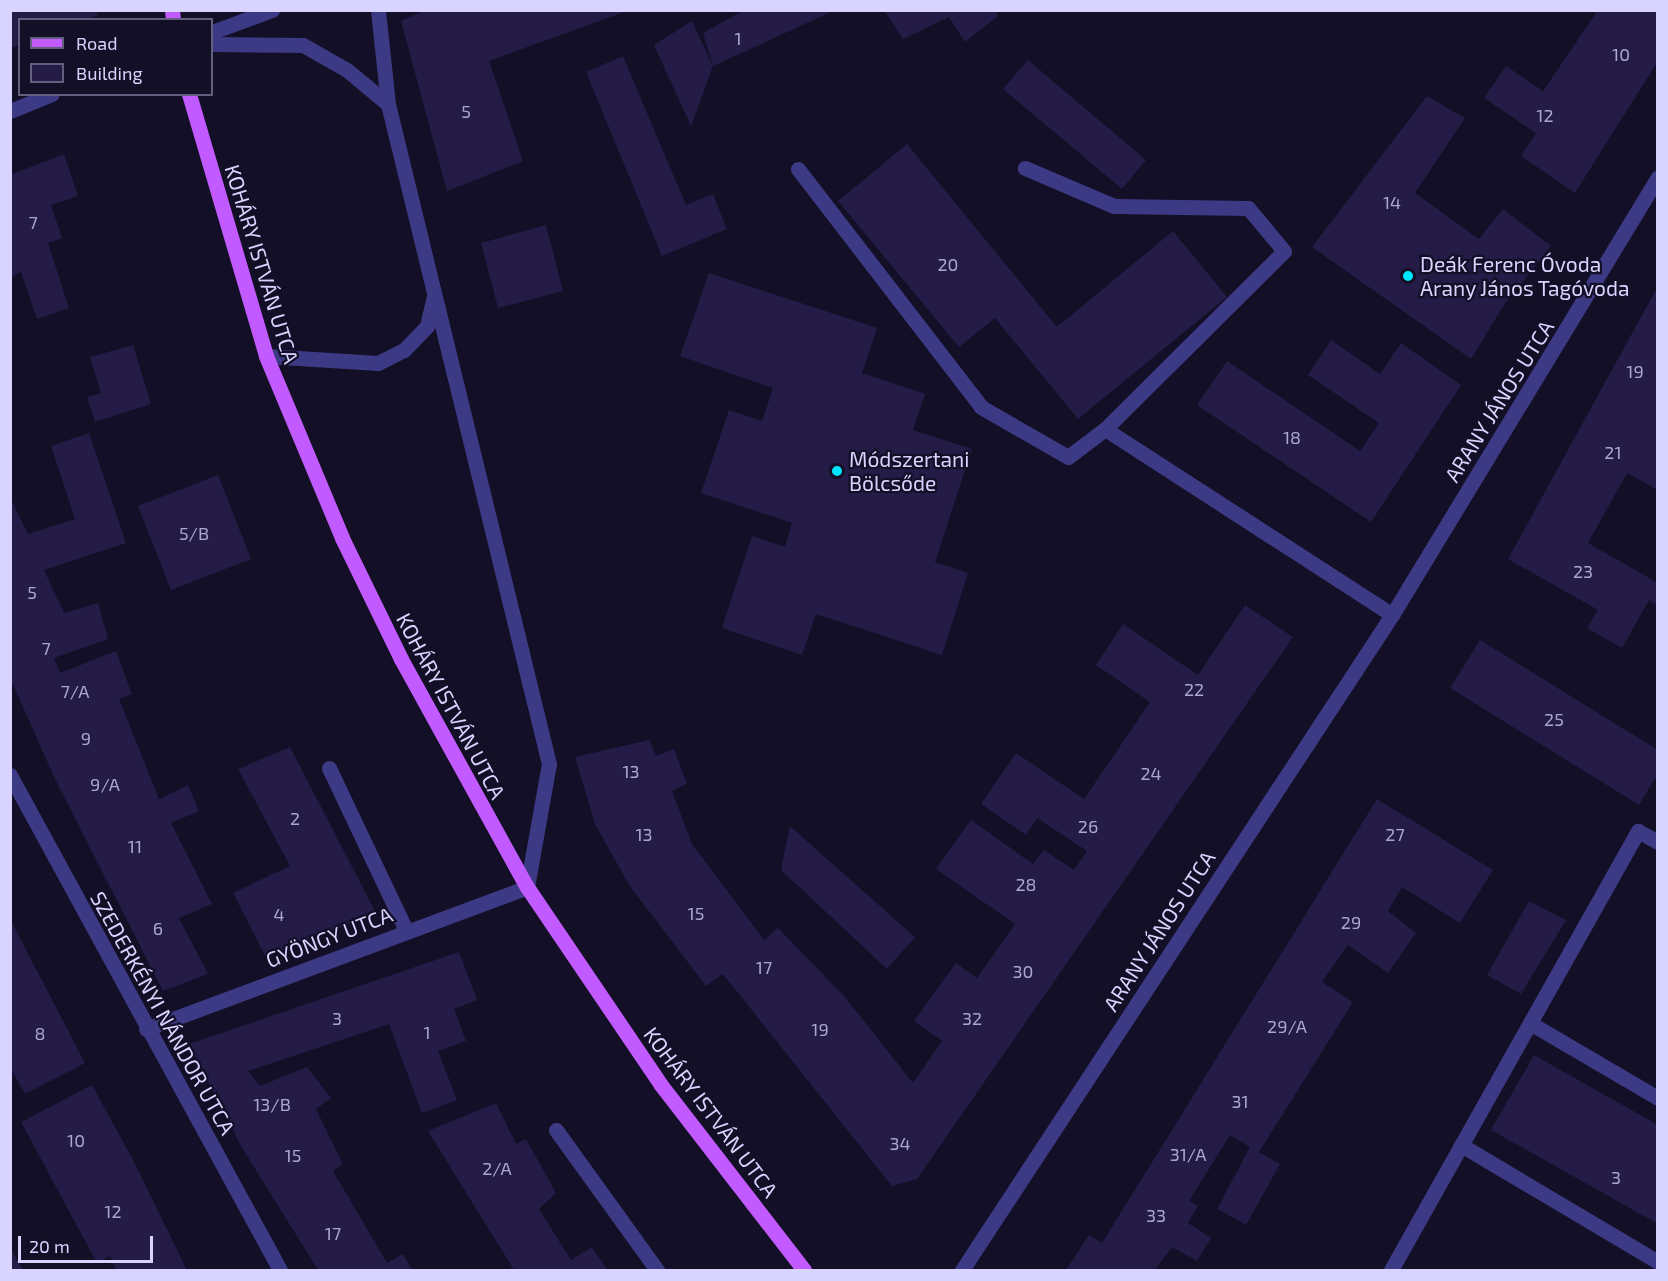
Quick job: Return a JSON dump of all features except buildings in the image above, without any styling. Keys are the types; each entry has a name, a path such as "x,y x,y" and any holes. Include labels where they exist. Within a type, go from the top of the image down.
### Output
{"main road":[{"name":"KOHÁRY ISTVÁN UTCA","path":"190,96 266,356 342,538 396,649 527,887 661,1085 804,1270"}],"street":[{"path":"213,32 272,10"},
{"path":"378,10 388,104 549,764 527,887"},
{"path":"213,44 303,45 347,70 388,104"},
{"path":"10,111 47,96"},
{"path":"798,169 981,407 1068,457 1105,429 1284,251 1248,208 1114,206 1025,168"},
{"name":"ARANY JÁNOS UTCA","path":"962,1270 1392,615 1658,177"},
{"path":"266,356 378,363 404,350 427,326 434,296"},
{"path":"1105,429 1392,615"},
{"path":"329,768 406,930"},
{"name":"SZEDERKÉNYI NÁNDOR UTCA","path":"10,775 146,1029 280,1270"},
{"path":"1391,1270 1638,831 1658,842"},
{"name":"GYÖNGY UTCA","path":"146,1029 406,930 527,887"},
{"path":"1530,1023 1658,1098"},
{"path":"556,1130 657,1270"},
{"path":"1461,1145 1658,1263"}],"place":[{"name":"Deák Ferenc Óvoda Arany János Tagóvoda","path":"1408,276"},
{"name":"Módszertani Bölcsőde","path":"837,471"}]}
